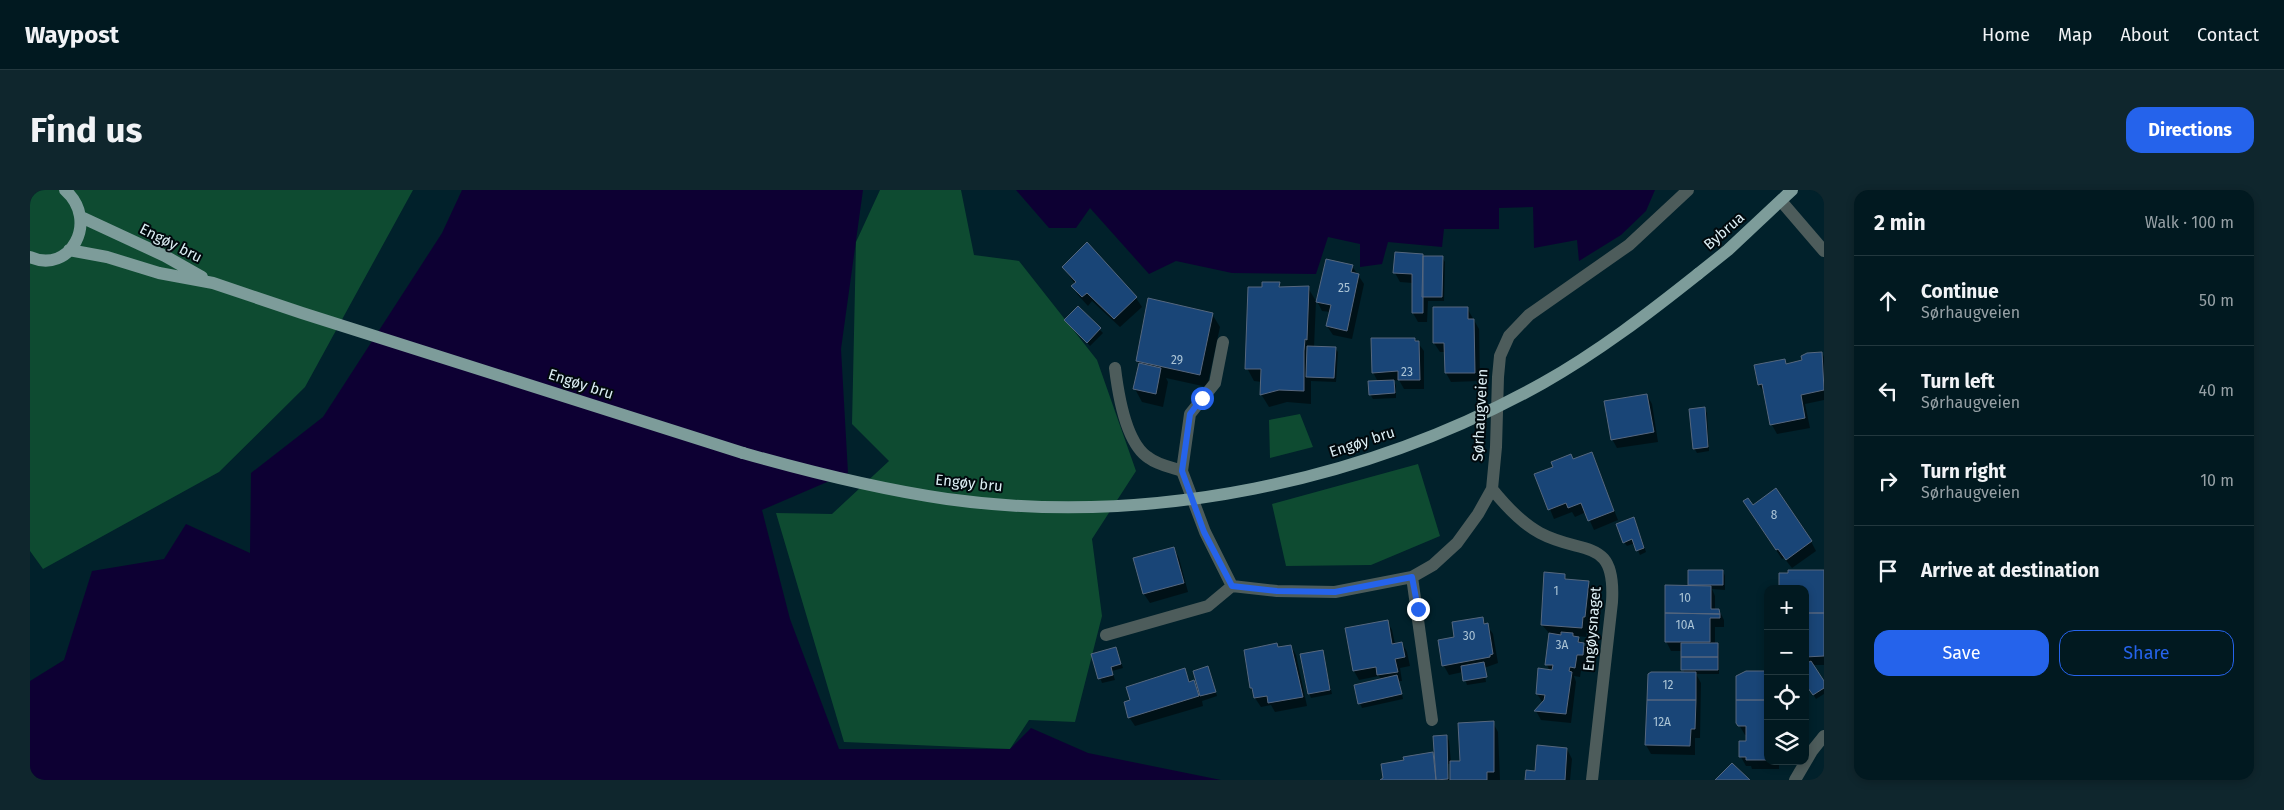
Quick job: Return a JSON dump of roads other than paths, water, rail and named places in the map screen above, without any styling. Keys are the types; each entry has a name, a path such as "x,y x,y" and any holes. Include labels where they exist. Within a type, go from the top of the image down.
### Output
{"main road":[{"name":"Bybrua","path":"1698,274 1728,250 1792,190"},
{"path":"30,257 46,260 58,257 69,250 77,241 81,218 70,192"},
{"name":"Engøy bru","path":"81,218 165,256 213,283"},
{"name":"Engøy bru","path":"69,250 213,283 411,348 811,472 948,499 1068,506 1169,501 1273,484 1322,472 1439,433 1544,382 1605,343 1698,274"}],"street":[{"name":"Sørhaugveien","path":"1232,586 1277,591 1335,592 1412,577 1433,565 1457,543 1478,514 1492,489 1500,356 1509,336 1529,315 1629,245 1688,190"},
{"path":"1781,201 1824,251"},
{"path":"1106,635 1208,606 1232,586 1204,532 1182,471 1190,414 1216,383 1223,342"},
{"path":"1115,368 1119,399 1127,426 1138,446 1147,458 1182,471"},
{"name":"Engøysnaget","path":"1492,489 1505,505 1538,532 1599,553 1609,564 1613,582 1612,610 1592,780"},
{"path":"1412,577 1432,720"},
{"path":"1795,780 1812,751 1824,736"}]}
